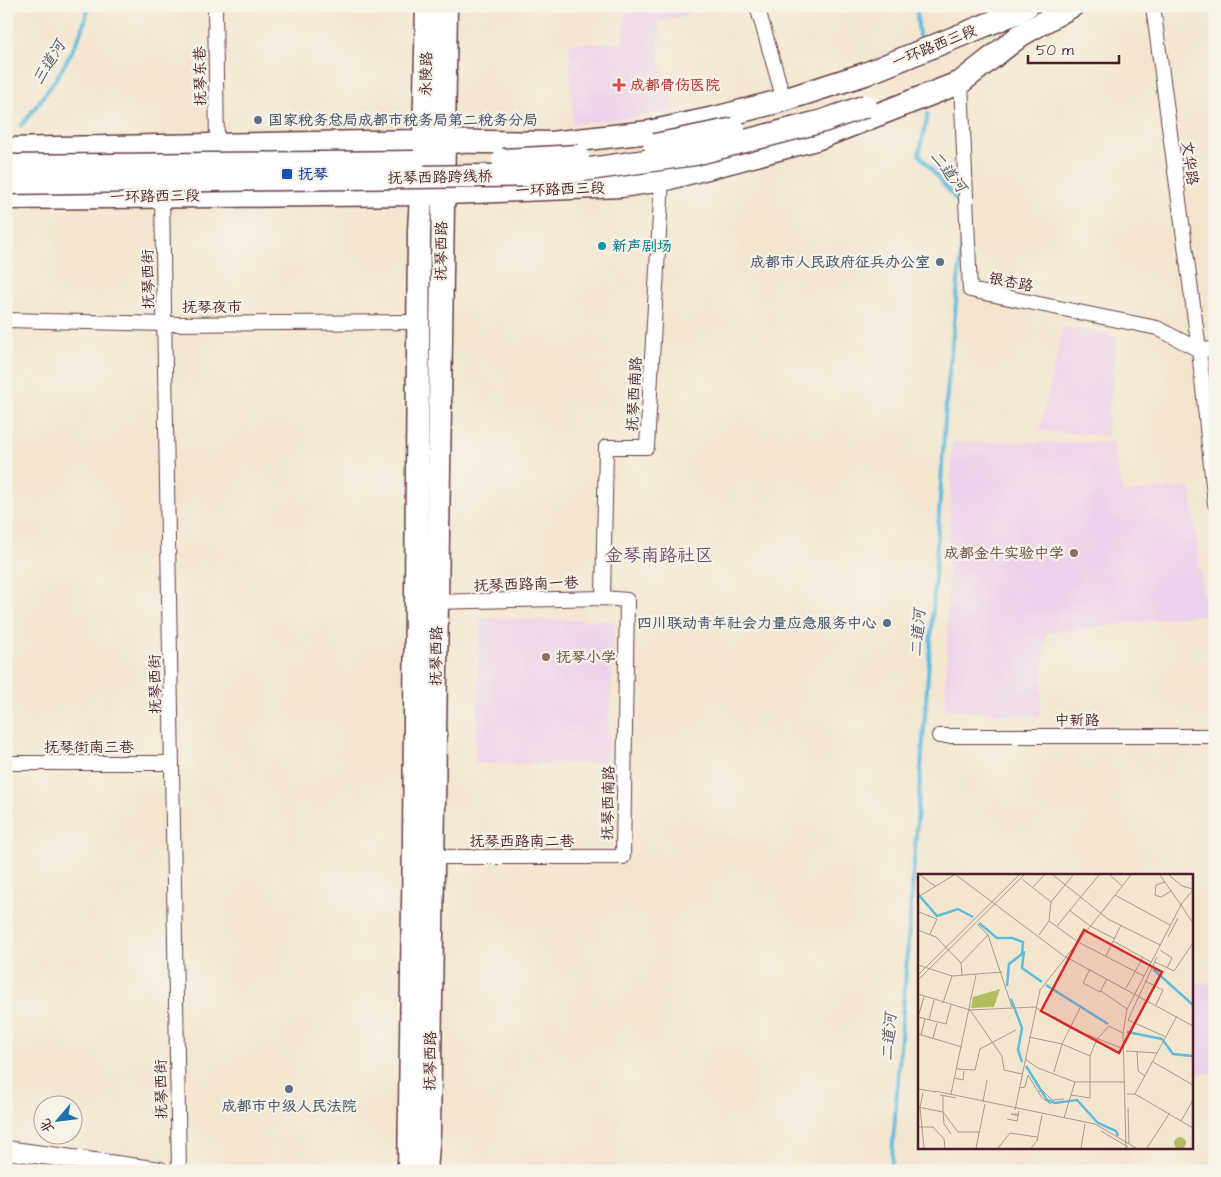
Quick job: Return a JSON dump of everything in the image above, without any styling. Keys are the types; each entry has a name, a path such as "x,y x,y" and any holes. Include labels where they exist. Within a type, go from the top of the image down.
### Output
{"main road":[{"name":"永陵路","path":"427,6 434,141"},
{"name":"永陵路","path":"434,141 446,6"},
{"name":"一环路西三段","path":"6,198 432,194 622,186 662,180 816,140 961,82 1021,35 1072,6"},
{"name":"一环路西三段","path":"6,150 434,141 551,143 649,132 719,117 784,100 864,74 1022,9"},
{"path":"865,98 1022,9"},
{"path":"865,98 954,68 1021,35"},
{"name":"抚琴西路跨线桥","path":"6,166 460,162 567,158 664,144 755,125 865,98"},
{"name":"抚琴西路跨线桥","path":"6,183 548,174 695,154 823,121 865,98"},
{"name":"抚琴西路","path":"426,1171 429,1132 427,857 431,602 432,194 434,141"},
{"name":"抚琴西路","path":"409,1171 419,231 432,194"}],"street":[{"name":"抚琴东巷","path":"215,6 217,146"},
{"path":"757,6 784,100"},
{"name":"文华路","path":"1153,6 1199,350 1215,504"},
{"name":"银杏路","path":"961,82 970,290 1157,328 1199,350"},
{"name":"抚琴西南路","path":"603,598 606,448 647,446 662,180"},
{"name":"抚琴西街","path":"162,196 179,1171"},
{"name":"抚琴夜市","path":"6,320 165,324 418,322"},
{"path":"1199,350 1215,349"},
{"name":"抚琴西路南一巷","path":"431,602 603,598 628,600"},
{"name":"抚琴西南路","path":"623,857 628,600"},
{"name":"中新路","path":"939,736 1215,736"},
{"name":"抚琴街南三巷","path":"6,764 172,763"},
{"name":"抚琴西路南二巷","path":"427,857 623,857"},
{"path":"6,1150 160,1171"}],"shaded area":[{"name":"成都骨伤医院","path":"625,6 686,6 687,15 660,22 659,59 676,111 573,124 569,43 623,43"},
{"path":"1063,327 1117,336 1106,436 1040,430"},
{"name":"成都金牛实验中学","path":"952,442 1114,442 1122,493 1190,486 1206,614 1046,633 1040,717 945,709"},
{"name":"抚琴小学","path":"481,618 615,621 606,763 475,764"},
{"path":"1194,982 1215,984 1215,1074 1194,1072"}],"waterway":[{"name":"三道河","path":"21,126 62,69 78,39 89,6"},
{"name":"二道河","path":"916,6 919,36"},
{"name":"二道河","path":"928,114 919,154 962,207"},
{"name":"二道河","path":"891,1171 934,593 946,403 962,243"}],"place":[{"name":"成都骨伤医院","path":"619,85"},
{"name":"国家税务总局成都市税务局第二税务分局","path":"258,120"},
{"name":"抚琴","path":"287,174"},
{"name":"新声剧场","path":"602,246"},
{"name":"成都市人民政府征兵办公室","path":"940,262"},
{"name":"成都金牛实验中学","path":"1074,553"},
{"name":"四川联动青年社会力量应急服务中心","path":"887,623"},
{"name":"抚琴小学","path":"546,657"},
{"name":"成都市中级人民法院","path":"289,1089"}],"district":[{"name":"金琴南路社区","path":"659,555"}]}
